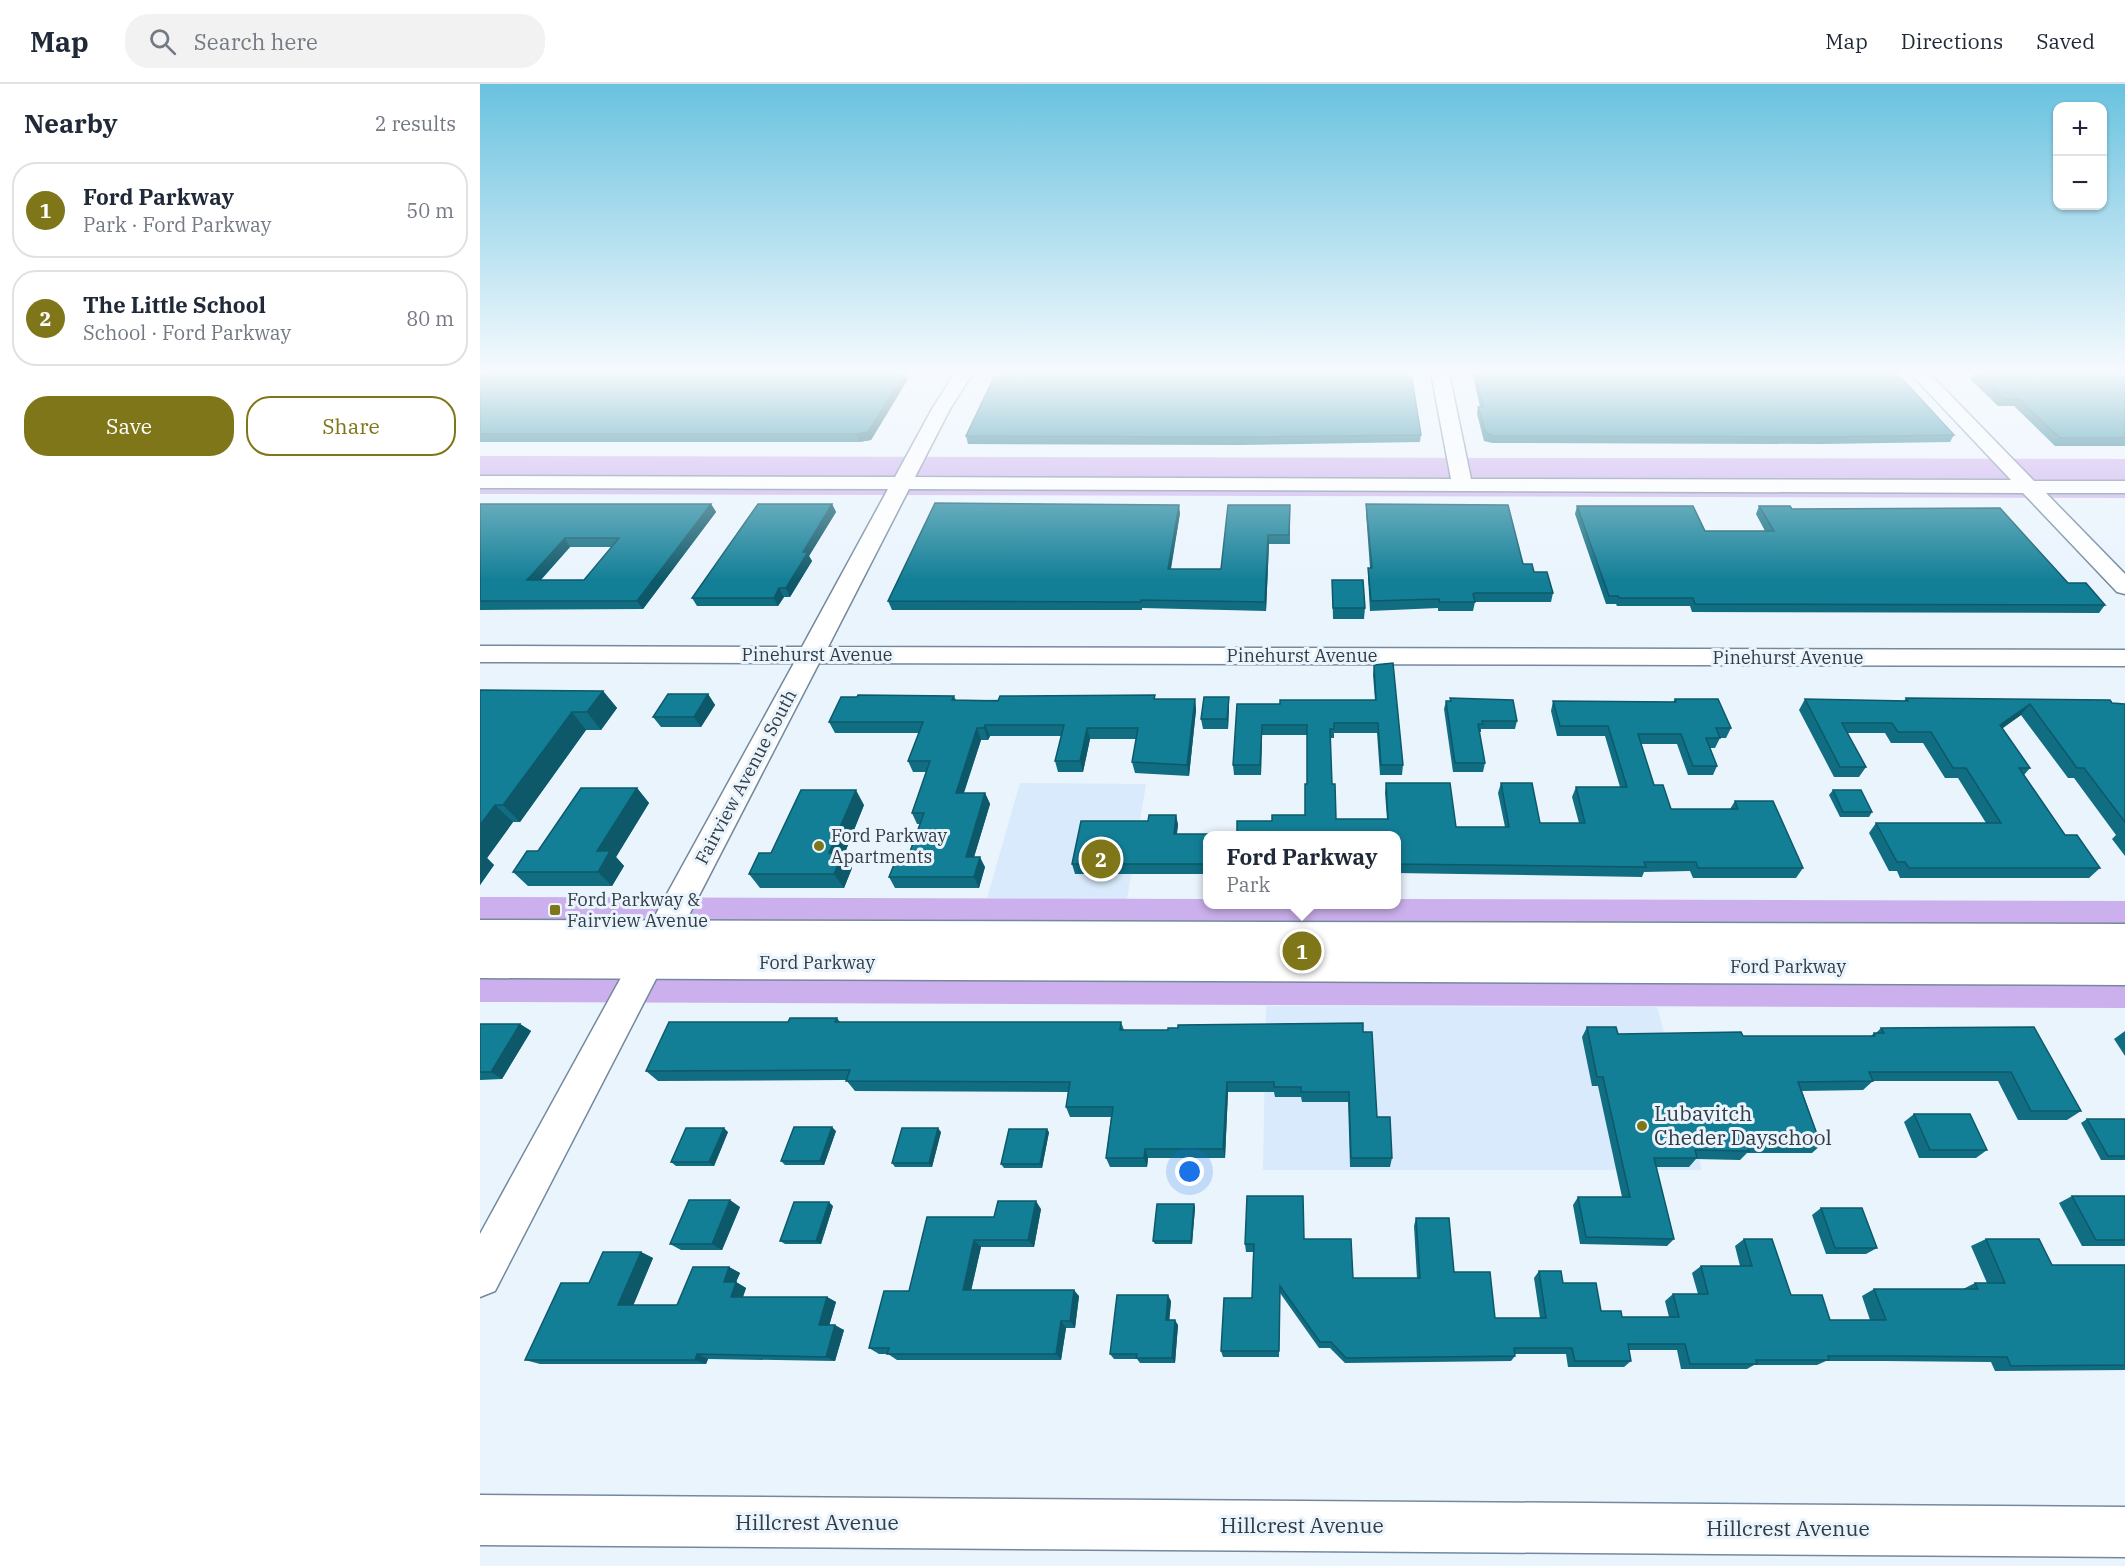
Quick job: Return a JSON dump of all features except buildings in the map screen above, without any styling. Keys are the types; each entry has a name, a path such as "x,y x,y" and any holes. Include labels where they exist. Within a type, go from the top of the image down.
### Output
{"main road":[{"name":"Ford Parkway","path":"480,935 657,948 2125,969"},
{"name":"Ford Parkway","path":"480,962 657,948 2125,939"}],"street":[{"name":"Fairview Avenue South","path":"480,1276 657,948 741,783 925,442"},
{"path":"1454,442 1461,477"},
{"path":"1986,442 2125,587"},
{"path":"480,468 906,476"},
{"path":"480,482 906,476 1461,477 2125,471"},
{"path":"1461,477 2125,487"},
{"name":"Pinehurst Avenue","path":"480,654 2125,658"},
{"name":"Hillcrest Avenue","path":"480,1520 2125,1532"}],"shaded area":[{"path":"480,456 2125,459 2125,498 480,494"},
{"path":"1020,783 1146,784 1127,899 987,898"},
{"path":"480,897 1203,899 1203,909 1401,909 1401,899 2125,901 2125,1008 480,1002"},
{"path":"1266,1006 1657,1007 1702,1170 1263,1170"}],"place":[{"name":"Ford Parkway Apartments","path":"819,846"},
{"name":"The Little School","path":"1101,859"},
{"name":"Ford Parkway & Fairview Avenue","path":"555,910"},
{"name":"Ford Parkway","path":"1302,951"},
{"name":"Lubavitch Cheder Dayschool","path":"1642,1126"}]}
